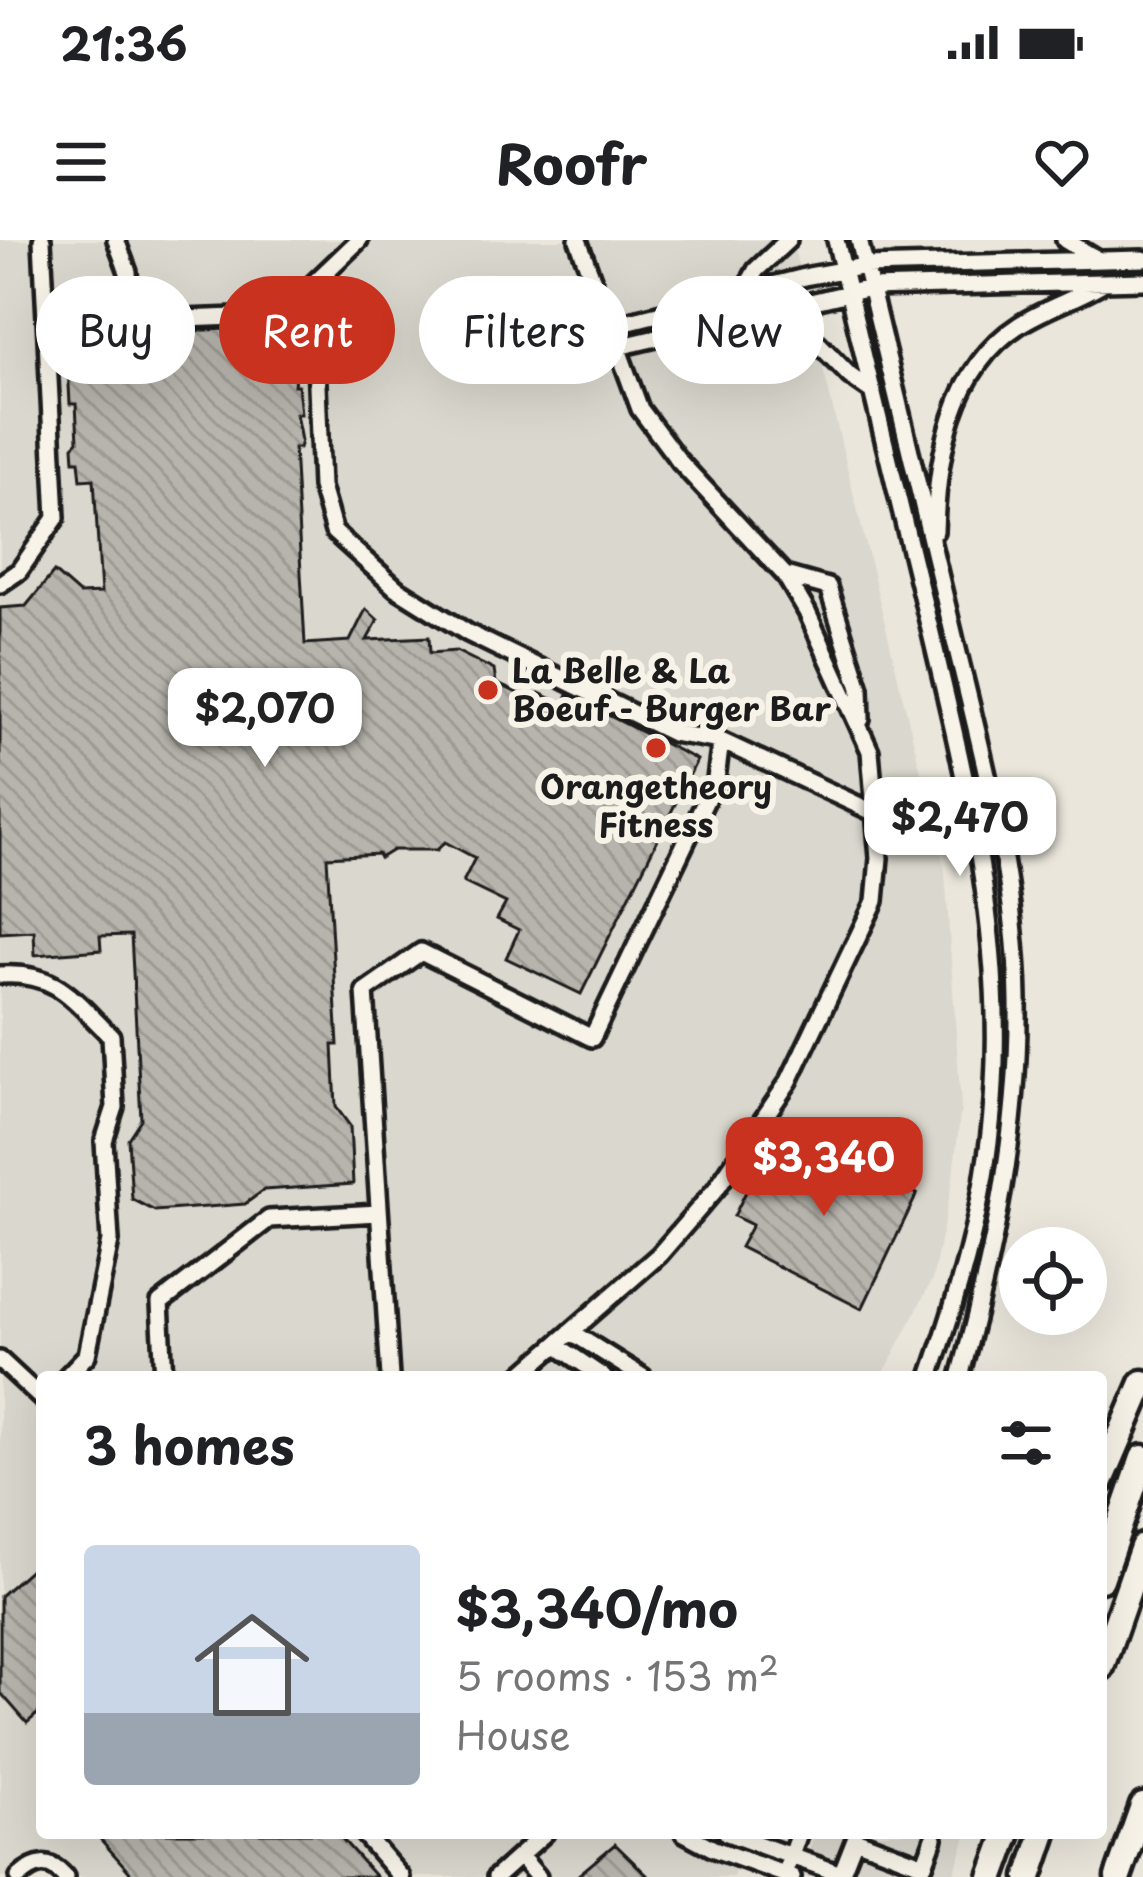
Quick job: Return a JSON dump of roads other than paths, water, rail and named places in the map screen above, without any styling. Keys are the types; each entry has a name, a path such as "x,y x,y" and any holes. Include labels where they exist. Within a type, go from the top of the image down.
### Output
{"highway":[{"path":"1107,1470 1143,1383"},
{"path":"1107,1562 1143,1458"},
{"path":"1107,1650 1143,1547"},
{"path":"1118,1877 1143,1806"},
{"path":"992,1877 1006,1839"},
{"path":"1029,1877 1042,1839"}],"street":[{"path":"0,584 19,572 56,518 42,240"},
{"path":"116,240 128,272 130,321 219,318"},
{"path":"321,276 359,240"},
{"path":"578,240 591,276"},
{"path":"753,276 788,240"},
{"path":"836,240 973,812 986,878 994,961 995,1061 987,1156 965,1266 932,1371"},
{"path":"859,240 1002,840 1012,906 1018,996 1016,1098 1004,1190 962,1371"},
{"path":"1065,240 1098,260"},
{"path":"810,276 865,266 1143,259"},
{"path":"824,296 870,287 1143,281"},
{"path":"934,552 943,448 958,400 973,373 1012,330 1103,282"},
{"path":"824,349 872,392"},
{"path":"526,1371 659,1255 716,1189 784,1090 875,901 879,858 870,751 807,612 785,575 648,422 628,372"},
{"path":"317,384 321,488 334,532 396,587 468,632 673,733 721,741 877,814"},
{"path":"785,575 829,587 860,688 862,734"},
{"path":"390,1371 365,991 421,952 592,1038 716,779 721,741"},
{"path":"0,975 24,973 55,982 111,1036 114,1048 116,1108 104,1141 110,1241 88,1371"},
{"path":"164,1371 160,1303 269,1219 379,1214"},
{"path":"572,1332 634,1371"},
{"path":"556,1345 594,1371"},
{"path":"71,1371 87,1354"},
{"path":"0,1360 36,1392"},
{"path":"368,1839 401,1877"},
{"path":"496,1877 538,1839"},
{"path":"696,1839 757,1871 786,1876 797,1839"},
{"path":"757,1871 768,1840 841,1875 855,1839 922,1871 934,1839"},
{"path":"520,1856 538,1877"},
{"path":"19,1877 32,1865 44,1863 57,1867 65,1877"}],"place":[{"name":"La Belle & La Boeuf - Burger Bar","path":"488,690"},
{"name":"Orangetheory Fitness","path":"656,748"}]}
